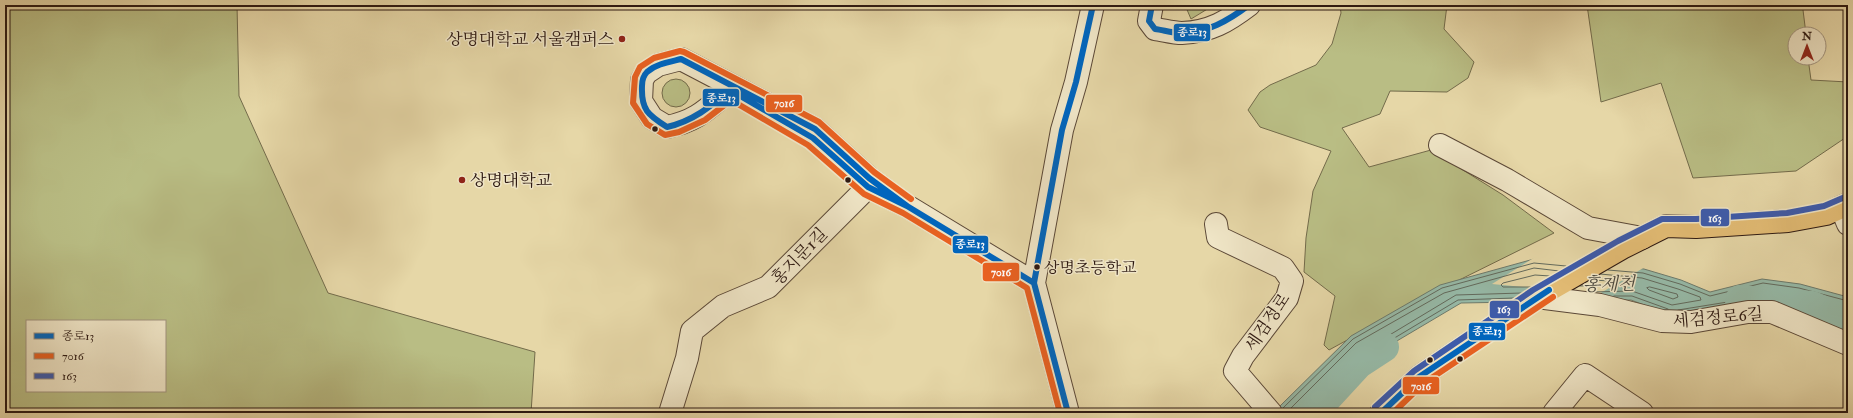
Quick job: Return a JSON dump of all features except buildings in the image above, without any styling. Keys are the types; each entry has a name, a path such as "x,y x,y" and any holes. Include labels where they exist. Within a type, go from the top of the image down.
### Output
{"main road":[{"path":"1381,413 1419,377 1543,293 1622,248 1666,226 1696,228 1788,221 1846,212"}],"street":[{"path":"1068,413 1034,283 1062,130 1076,82 1093,5"},
{"path":"1152,5 1149,21 1155,29 1182,33 1209,29 1229,21 1250,5"},
{"path":"907,206 868,187 814,138 730,90 706,112 683,124 667,128 652,118 641,101 642,80 646,72 658,65 681,59 815,129 869,178 907,206 1034,283"},
{"path":"1440,145 1507,180 1588,228 1642,238"},
{"name":"홍지문1길","path":"670,413 687,358 692,331 723,306 768,287 868,187"},
{"name":"세검정로","path":"1216,224 1218,237 1283,268 1292,281 1287,298 1243,356 1235,371 1266,408"},
{"name":"세검정로6길","path":"1543,293 1600,305 1662,321 1691,322 1748,312 1772,312 1848,344"},
{"path":"1554,413 1585,375 1642,413"}],"green space":[{"path":"5,5 237,5 239,96 328,293 535,352 531,413 5,413"},
{"path":"1185,5 1214,5 1191,19"},
{"path":"1340,5 1447,5 1444,29 1474,62 1468,78 1447,92 1390,91 1380,114 1342,128 1369,167 1431,150 1503,195 1554,233 1437,291 1329,350 1324,345 1335,296 1304,272 1306,238 1313,191 1331,151 1260,127 1248,110 1260,92 1270,85 1316,65 1332,44 1341,13"},
{"path":"1587,5 1800,5 1803,10 1805,26 1787,26 1787,66 1809,66 1811,80 1848,82 1848,136 1796,171 1693,178 1661,83 1601,102"},
{"path":"676,79 686,83 690,93 686,103 676,107 666,103 662,93 666,83"}],"water":[{"name":"홍제천","path":"1534,259 1644,269 1681,280 1710,292 1762,279 1800,284 1848,297 1848,324 1771,299 1671,315 1631,300 1461,303 1358,364 1313,413 1275,413 1280,406 1351,336 1440,285"}],"pier":[{"path":"1535,257 1645,267 1599,294 1492,284"}],"waterway":[{"name":"홍제천","path":"1740,300 1812,306 1848,322"},
{"name":"홍제천","path":"1313,413 1358,364 1384,347"}],"transit line":[{"name":"종로13","path":"1068,413 1034,283 1062,130 1076,82 1093,5"},
{"name":"종로13","path":"1152,5 1149,21 1155,29 1174,33 1190,33 1208,29 1225,21 1249,5"},
{"name":"7016","path":"911,199 874,172 819,122 684,52 680,51 654,58 640,67 635,77 633,103 647,124 665,135 679,132 705,120 731,100 808,145 864,194 903,213 1027,288 1060,413"},
{"name":"종로13","path":"681,59 815,129 869,178 907,206 868,187 813,138 730,90 708,108 685,121 667,127 660,123 650,115 644,106 642,94 643,79 647,72 654,67 681,59"},
{"name":"163","path":"1375,407 1414,371 1533,290 1618,241 1662,219 1696,219 1787,213 1824,206 1845,197"},
{"name":"종로13","path":"907,206 1034,283"},
{"name":"종로13","path":"1381,413 1419,377 1549,290"},
{"name":"7016","path":"1393,413 1424,383 1553,297"}],"place":[{"name":"상명대학교 서울캠퍼스","path":"622,39"},
{"name":"상명대학교","path":"462,180"},
{"name":"상명초등학교","path":"1037,267"}]}
